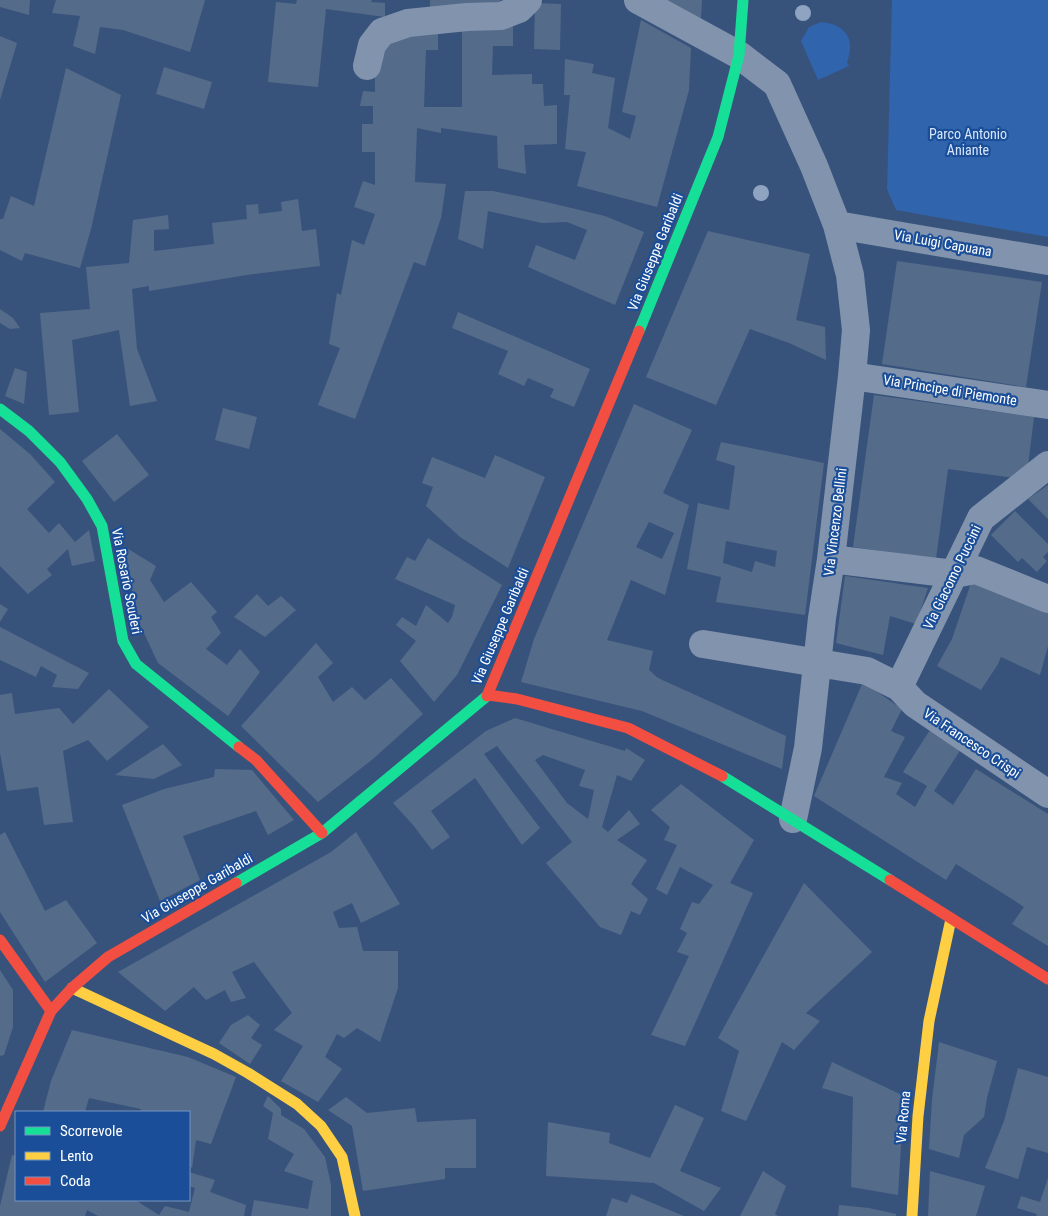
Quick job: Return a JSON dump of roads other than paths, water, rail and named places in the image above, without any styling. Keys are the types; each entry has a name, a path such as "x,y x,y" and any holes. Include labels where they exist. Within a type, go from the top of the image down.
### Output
{"main road":[{"name":"Via Giuseppe Garibaldi","path":"0,1126 50,1011 72,988 108,957 322,833 488,695 718,137 738,55 743,0"},
{"name":"Via Rosario Scuderi","path":"0,409 29,431 60,462 87,499 102,526 123,641 136,664 256,760 322,833"},
{"path":"488,695 517,699 628,728 734,782 1048,979"},
{"name":"Via Roma","path":"912,1216 918,1116 928,1021 951,919"},
{"path":"0,940 50,1011"},
{"path":"72,988 248,1073 297,1104 321,1126 342,1157 355,1216"}],"street":[{"path":"367,66 372,45 382,32 408,23 467,16 501,16 519,8 528,0"},
{"name":"Via Vincenzo Bellini","path":"638,0 738,55 777,84 814,166 837,225 850,275 856,330 852,376 808,748 793,819"},
{"name":"Via Luigi Capuana","path":"837,225 1048,262"},
{"name":"Via Principe di Piemonte","path":"852,376 1048,405"},
{"name":"Via Giacomo Puccini","path":"899,687 981,518 1048,465"},
{"path":"831,560 954,574 976,570 1048,599"},
{"name":"Via Francesco Crispi","path":"702,644 867,671 899,687 915,704 1048,794"}],"park label":[{"name":"Parco Antonio Aniante","path":"968,142"}]}
